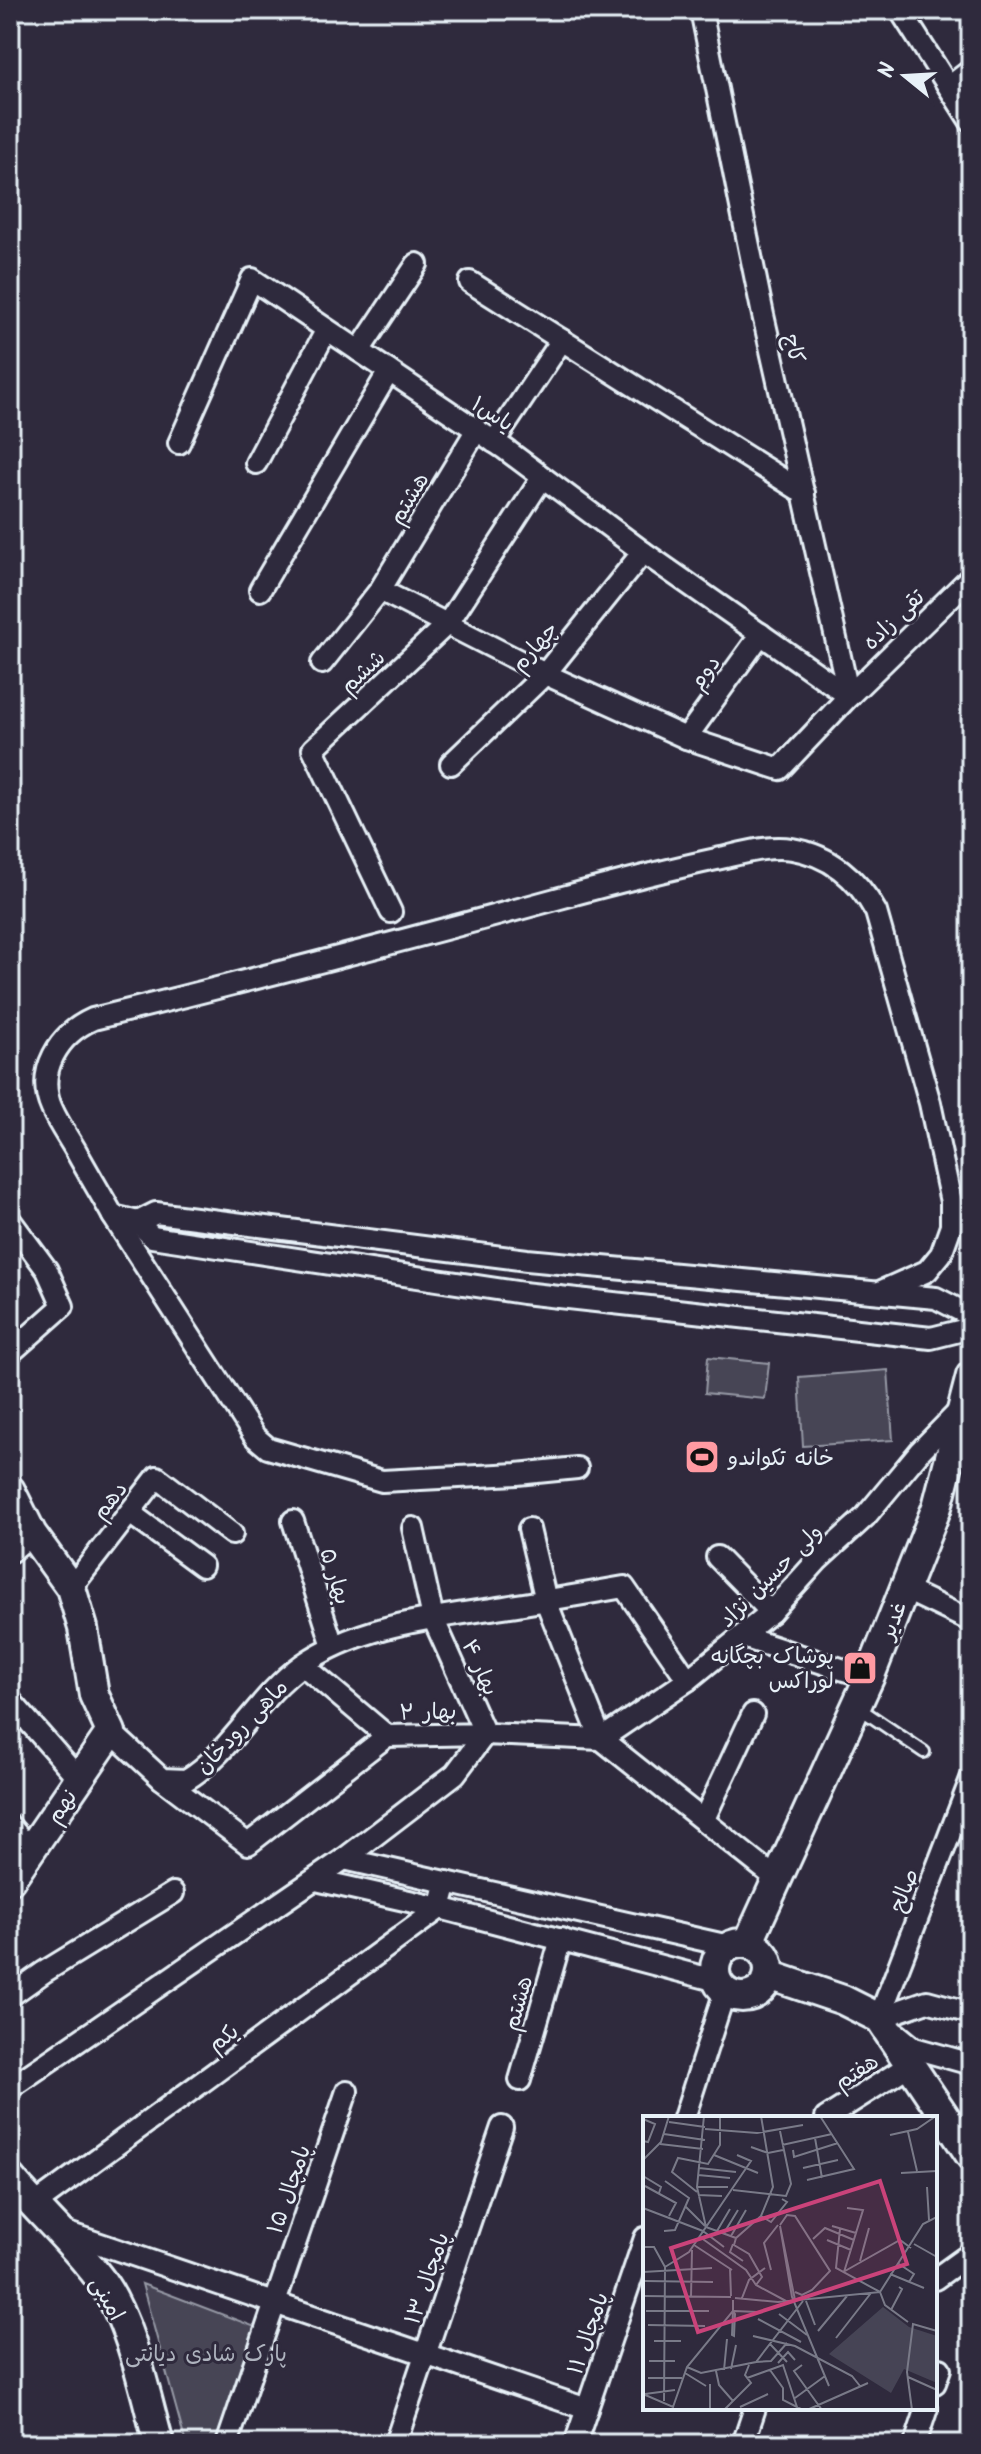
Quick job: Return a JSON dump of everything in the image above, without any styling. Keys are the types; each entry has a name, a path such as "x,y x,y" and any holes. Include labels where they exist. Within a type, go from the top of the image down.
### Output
{"main road":[{"name":"غدیر","path":"739,1944 778,1880 869,1678 937,1507 971,1376"},
{"name":"ماهی رودخان","path":"10,1490 32,1534 71,1588 83,1628 94,1695 111,1732"},
{"name":"نهم","path":"10,1880 111,1732"},
{"path":"739,1944 765,1955 769,1975 763,1988 752,1995 738,1997 722,1986 715,1967 719,1955 739,1944"},
{"path":"769,1975 843,2000 879,2018 971,2156"},
{"name":"امینی","path":"10,2178 62,2231 105,2286 130,2341 159,2444"}],"street":[{"name":"کاج","path":"701,10 763,315 849,696"},
{"path":"900,10 971,122"},
{"path":"949,87 971,70"},
{"path":"359,351 417,264"},
{"name":"یاس۱","path":"179,443 252,279 485,436 643,552 849,696"},
{"path":"470,282 804,493"},
{"path":"256,463 326,331"},
{"name":"هشتم","path":"322,663 380,590 485,436 562,340"},
{"path":"260,590 389,371"},
{"name":"ششم","path":"391,912 313,749 448,623 542,478"},
{"name":"چهارم","path":"451,764 545,674 643,552"},
{"name":"تقی زاده","path":"686,738 780,769 849,696 971,577"},
{"path":"380,590 545,674 686,738"},
{"name":"دوم","path":"686,738 761,634"},
{"path":"577,1468 382,1481 268,1448 255,1437 113,1216 51,1107 46,1086 48,1069 55,1050 67,1034 93,1019 336,959 650,873 773,848 791,848 832,863 848,875 865,891 876,912 930,1103 951,1202 951,1226 941,1254 927,1271 878,1293"},
{"path":"138,1222 156,1213 527,1260 936,1298 971,1316"},
{"path":"113,1216 138,1222 152,1237 523,1293 931,1338 971,1328"},
{"path":"10,1220 47,1270 63,1306 10,1353"},
{"path":"523,1293 527,1260"},
{"name":"ولی حسین نژاد","path":"601,1739 688,1680 771,1612 817,1561 865,1517 920,1451 962,1408"},
{"name":"دهم","path":"71,1588 157,1477 232,1534"},
{"path":"130,1513 202,1566"},
{"name":"بهار ۵","path":"293,1521 333,1646"},
{"name":"بهار ۴","path":"413,1528 433,1618 485,1734"},
{"path":"529,1529 546,1601 601,1739 778,1880"},
{"path":"10,1552 32,1534"},
{"path":"717,1557 771,1612"},
{"name":"ماهی رودخان","path":"111,1732 162,1779 186,1780 198,1773 279,1683 333,1646 369,1633 433,1618 624,1587 688,1680"},
{"path":"904,1589 971,1621"},
{"path":"743,1637 869,1678"},
{"name":"بهار ۲","path":"303,1665 387,1736 485,1734"},
{"path":"10,1700 79,1779"},
{"path":"704,1819 753,1714"},
{"path":"10,2088 316,1880 455,1774 485,1734 601,1739"},
{"path":"162,1779 248,1844 387,1736"},
{"name":"صالح","path":"879,2018 971,1779"},
{"path":"10,1826 31,1850"},
{"path":"344,1859 739,1944"},
{"path":"316,1880 561,1939 722,1986 685,2116"},
{"path":"440,1908 447,1882"},
{"path":"10,1996 173,1893"},
{"name":"یکم","path":"34,2205 440,1908"},
{"name":"هشتم","path":"520,2080 561,1939"},
{"path":"971,2013 927,2001 879,2018 914,2048 971,2064"},
{"name":"هفتم","path":"829,2116 911,2064"},
{"name":"پامچال ۱۵","path":"227,2444 347,2091"},
{"name":"پامچال ۱۳","path":"395,2444 502,2127"},
{"path":"62,2231 587,2409"},
{"name":"پامچال ۱۱","path":"575,2444 643,2244"},
{"path":"937,2278 971,2253"},
{"path":"743,2444 754,2410"},
{"path":"915,2444 926,2410"}],"lane":[{"path":"857,1707 924,1752"}],"green space":[{"path":"708,1357 769,1363 765,1399 705,1393"},
{"path":"888,1370 893,1440 803,1446 799,1377"},
{"name":"پارک شادی دیانتی","path":"142,2284 258,2328 219,2444 186,2444"}],"place":[{"name":"خانه تکواندو","path":"702,1457"},
{"name":"پوشاک بچگانه لوراکس","path":"860,1668"}]}
